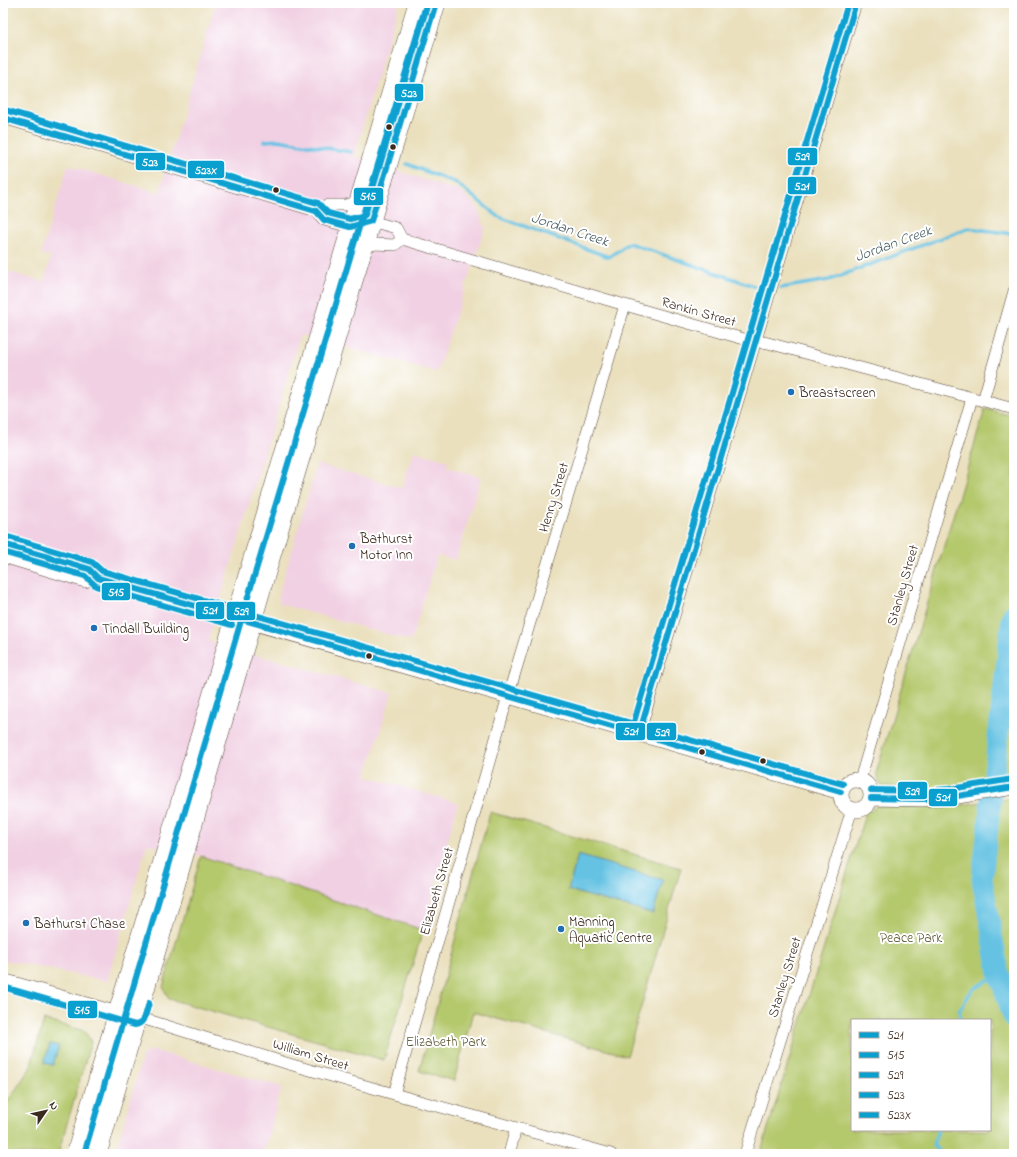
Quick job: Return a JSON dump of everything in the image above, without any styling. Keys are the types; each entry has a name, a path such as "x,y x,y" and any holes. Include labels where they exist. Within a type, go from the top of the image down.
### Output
{"highway":[{"path":"97,1154 136,1017 350,227 418,3"},
{"path":"76,1154 118,1012 363,248 436,3"}],"main road":[{"path":"243,620 841,792"},
{"path":"860,780 870,789 871,798 866,806 852,809 842,800 841,792 846,783 860,780"},
{"path":"871,798 923,799 951,797 1014,787"}],"street":[{"path":"639,734 856,3"},
{"path":"3,118 316,210 324,220 350,227 371,221"},
{"path":"316,210 328,204 345,205 357,202"},
{"name":"Rankin Street","path":"371,221 396,228 402,238 625,305 755,341 1014,409"},
{"path":"363,248 375,244 395,245 402,238"},
{"path":"983,401 1014,291"},
{"name":"Henry Street","path":"508,696 625,305"},
{"name":"Stanley Street","path":"860,780 972,398"},
{"path":"3,544 89,569 98,578 243,620"},
{"path":"3,557 85,582 98,578"},
{"name":"Elizabeth Street","path":"394,1094 508,696"},
{"name":"Stanley Street","path":"745,1154 852,809"},
{"name":"William Street","path":"3,979 394,1094 611,1154"},
{"path":"509,1154 516,1128"}],"shaded area":[{"path":"216,3 399,3 354,156 461,192 477,206 485,228 437,372 300,335 208,641 392,693 366,776 458,803 423,930 201,856 147,844 107,981 3,961 3,270 44,282 51,257 41,254 68,165 159,193"},
{"path":"414,451 448,461 447,467 481,477 456,560 437,556 411,641 280,604 278,597 317,464 402,488"},
{"path":"152,1050 282,1087 263,1154 115,1154 143,1055"}],"green space":[{"path":"985,409 1014,416 1014,780 950,789 881,786 876,773"},
{"name":"Peace Park","path":"1014,798 1014,1154 760,1154 867,808 870,811 877,806 953,806"},
{"name":"Manning Aquatic Centre","path":"490,812 681,868 627,1056 473,1012 454,1081 419,1071"},
{"path":"201,856 423,930 384,1060 169,999 163,987"},
{"path":"44,1020 85,1031 91,1042 58,1154 3,1154 3,1105 8,1101 30,1068"}],"water":[{"path":"578,855 663,880 653,914 568,890"},
{"path":"50,1044 59,1046 53,1065 44,1063"}],"waterway":[{"name":"Jordan Creek","path":"265,141 278,140 351,152"},
{"name":"Jordan Creek","path":"407,164 456,183 499,217 609,257 629,243 757,287"},
{"name":"Jordan Creek","path":"781,288 829,280 968,228 1014,234"},
{"path":"1014,614 1012,616 982,879 999,973 1014,1019"},
{"path":"961,1019 959,1011 972,990 999,973"},
{"path":"938,1131 933,1145 941,1154"}],"transit line":[{"name":"523X","path":"5,110 318,203 328,213 350,219 365,215 428,3"},
{"name":"523","path":"3,118 316,211 324,220 350,227 371,221 436,3"},
{"name":"529","path":"631,732 848,3"},
{"name":"521","path":"639,734 856,3"},
{"name":"515","path":"84,1154 253,580 426,5"},
{"name":"529","path":"5,536 92,562 102,571 843,784"},
{"name":"521","path":"3,544 89,569 98,578 841,792"},
{"name":"515","path":"3,552 85,576 96,586 232,625"},
{"name":"529","path":"871,790 923,791 950,789 1013,779"},
{"name":"521","path":"871,798 923,799 951,797 1014,787"},
{"name":"515","path":"3,987 135,1025 143,1020 149,1003"}],"place":[{"name":"Breastscreen","path":"791,392"},
{"name":"Bathurst Motor Inn","path":"352,546"},
{"name":"Tindall Building","path":"94,628"},
{"name":"Bathurst Chase","path":"26,923"},
{"name":"Manning Aquatic Centre","path":"561,929"}],"park label":[{"name":"Elizabeth Park","path":"446,1041"}]}
